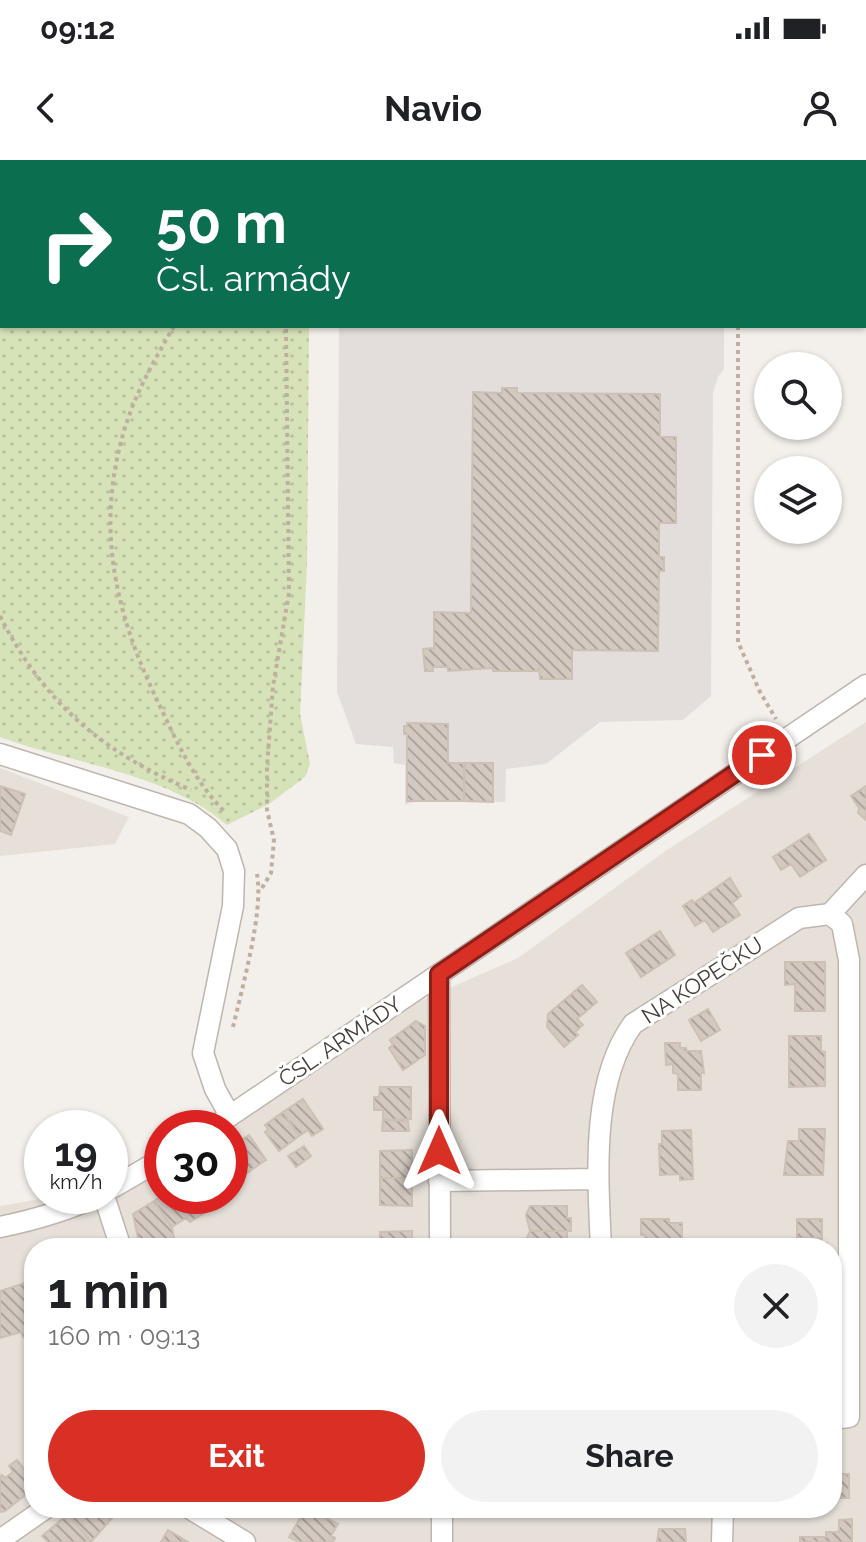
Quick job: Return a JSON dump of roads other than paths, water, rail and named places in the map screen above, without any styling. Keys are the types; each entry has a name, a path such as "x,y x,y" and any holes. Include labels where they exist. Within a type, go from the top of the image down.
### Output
{"street":[{"name":"ČSL. ARMÁDY","path":"239,1110 866,685"},
{"path":"0,754 189,814 208,828 227,849 234,871 233,906 203,1053 215,1089 227,1110"},
{"path":"842,1418 849,1417 849,960 842,924 830,914 866,875"},
{"name":"NA KOPEČKU","path":"601,1238 598,1179 605,1087 621,1040 633,1024 799,918 830,914"},
{"path":"439,974 440,1238"},
{"path":"439,1181 598,1179"},
{"path":"0,1227 51,1214"},
{"path":"108,1214 117,1238"},
{"path":"0,1540 32,1518"},
{"path":"205,1518 245,1542"},
{"path":"442,1518 442,1542"},
{"path":"722,1542 723,1518"}]}
